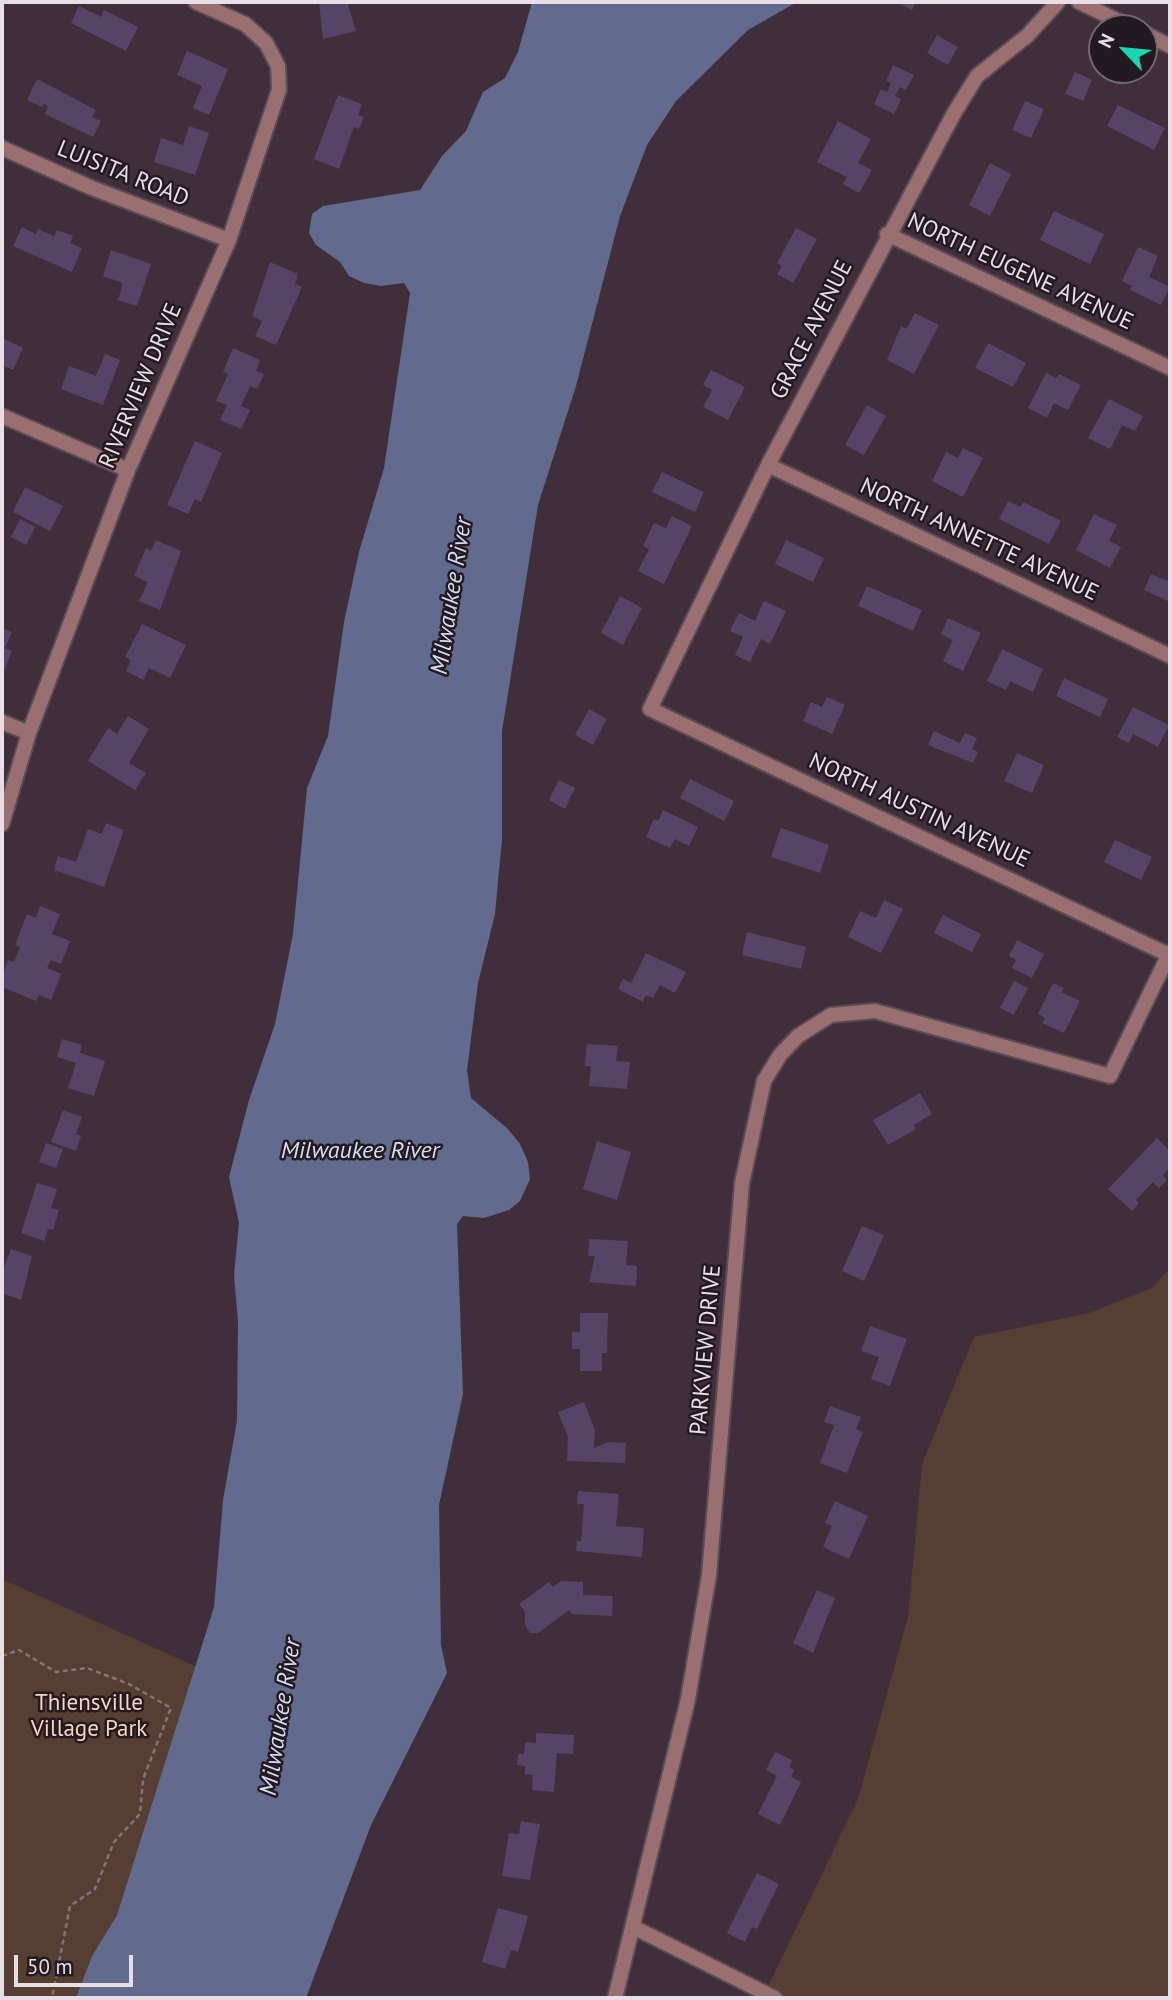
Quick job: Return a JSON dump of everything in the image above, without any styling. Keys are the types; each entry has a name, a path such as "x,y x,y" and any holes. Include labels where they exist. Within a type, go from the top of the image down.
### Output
{"street":[{"name":"RIVERVIEW DRIVE","path":"2,824 29,733 128,470 229,240 279,90 278,66 265,43 245,24 196,2"},
{"name":"GRACE AVENUE","path":"650,709 768,465 887,234 977,76 1028,35 1058,2"},
{"path":"1079,2 1104,14"},
{"name":"LUISITA ROAD","path":"2,148 92,188 229,240"},
{"name":"NORTH EUGENE AVENUE","path":"887,234 1170,369"},
{"path":"2,416 128,470"},
{"name":"NORTH ANNETTE AVENUE","path":"768,465 1170,656"},
{"name":"NORTH AUSTIN AVENUE","path":"650,709 1170,954"},
{"path":"2,722 29,733"},
{"name":"PARKVIEW DRIVE","path":"615,1998 688,1699 709,1575 742,1184 764,1081 780,1055 798,1037 831,1015 875,1011 1110,1076 1170,954"},
{"path":"633,1927 775,1998"}],"path":[{"path":"2,1656 19,1650 56,1672 88,1668 129,1684 170,1707 142,1779 140,1814 114,1842 95,1889 70,1906 52,1998"}],"green space":[{"path":"1170,1268 1170,1998 776,1998 765,1993 858,1799 908,1617 922,1464 974,1337 1089,1313 1152,1288"},
{"name":"Thiensville Village Park","path":"2,1579 197,1667 117,1915 92,1956 76,1998 2,1998"}],"water":[{"name":"Milwaukee River","path":"532,2 797,2 748,30 676,101 647,145 620,216 576,386 538,505 502,731 502,839 495,914 478,983 467,1070 471,1098 508,1129 520,1144 528,1162 530,1179 520,1201 509,1210 484,1218 463,1216 457,1224 463,1394 439,1505 441,1645 447,1673 371,1825 306,1998 76,1998 92,1956 117,1915 214,1607 223,1500 237,1421 238,1322 234,1275 239,1223 229,1177 249,1100 275,1024 293,934 307,788 328,736 344,622 359,552 384,468 410,293 404,283 381,286 364,283 349,276 340,262 316,245 309,233 312,214 323,206 420,190 442,156 466,131 483,92 505,78 518,52"}],"building":[{"path":"319,2 357,2 348,5 356,31 323,39"},
{"path":"896,2 916,2 912,10"},
{"path":"79,6 101,17 104,10 138,27 126,51 71,23"},
{"path":"937,35 958,47 948,65 927,53"},
{"path":"187,51 228,69 209,115 193,108 202,86 177,75"},
{"path":"893,65 914,75 906,90 900,87 895,96 901,99 894,114 874,104 881,89 887,92 891,83 886,81"},
{"path":"1075,72 1088,78 1088,84 1090,84 1083,101 1065,94"},
{"path":"37,79 96,110 92,117 101,121 93,137 45,114 48,106 44,104 42,107 27,100"},
{"path":"338,95 362,104 358,115 364,117 359,129 354,127 339,169 314,159"},
{"path":"1025,101 1044,109 1031,138 1012,130"},
{"path":"1118,105 1165,128 1154,150 1107,126"},
{"path":"838,121 871,139 858,163 872,170 859,193 843,184 847,177 817,162"},
{"path":"189,126 209,133 195,175 154,162 161,138 183,145"},
{"path":"990,163 1011,174 990,216 969,205"},
{"path":"1054,211 1104,234 1090,264 1040,240"},
{"path":"22,227 36,234 38,229 54,236 57,230 73,236 70,243 82,248 72,272 13,246"},
{"path":"796,228 817,239 793,283 777,274 782,266 777,263"},
{"path":"1138,247 1158,256 1149,277 1170,287 1161,305 1130,290 1132,286 1122,281"},
{"path":"111,250 151,264 137,306 118,300 123,283 103,276"},
{"path":"270,262 298,274 295,284 302,287 276,345 255,336 262,321 252,316"},
{"path":"915,313 939,325 914,374 887,360 901,326 906,329"},
{"path":"2,338 23,348 13,370 2,365"},
{"path":"988,343 1026,363 1013,387 975,368"},
{"path":"233,348 260,360 256,371 264,374 257,389 250,386 241,406 250,410 241,429 220,420 227,405 216,401 228,374 223,372"},
{"path":"105,354 120,360 103,405 61,389 69,366 96,376"},
{"path":"711,370 745,387 728,420 703,407 712,390 703,385"},
{"path":"1046,373 1056,378 1059,374 1081,385 1068,410 1054,403 1047,418 1028,408"},
{"path":"1109,399 1143,416 1135,431 1122,425 1110,449 1088,438"},
{"path":"867,405 886,416 864,455 845,445"},
{"path":"195,441 222,453 201,502 195,499 188,514 167,505"},
{"path":"963,448 983,458 963,497 932,481 946,452 958,458"},
{"path":"662,472 704,492 695,512 652,492"},
{"path":"25,487 63,506 50,531 13,512"},
{"path":"1008,501 1020,507 1023,502 1061,521 1049,544 999,519"},
{"path":"1094,514 1117,525 1109,541 1121,547 1110,568 1076,550"},
{"path":"672,516 692,526 664,584 638,571 649,549 643,546 654,523 666,528"},
{"path":"20,519 35,527 26,545 11,537"},
{"path":"156,540 181,551 160,610 139,601 148,582 134,576 146,548 151,551"},
{"path":"786,540 824,558 813,582 775,564"},
{"path":"1151,574 1167,581 1170,574 1170,602 1144,590"},
{"path":"867,586 922,610 913,631 858,606"},
{"path":"620,596 642,608 623,645 601,633"},
{"path":"764,601 786,611 770,644 761,639 750,662 735,655 743,637 730,631 739,613 755,621"},
{"path":"948,618 981,633 963,671 943,661 953,640 941,634"},
{"path":"142,624 186,645 170,678 149,668 143,680 126,671 131,660 125,657"},
{"path":"2,628 12,632 5,648 12,651 2,676"},
{"path":"1002,649 1043,669 1033,692 1010,681 1006,690 987,681"},
{"path":"1064,678 1108,699 1100,717 1056,696"},
{"path":"827,697 845,705 832,734 803,721 811,702 822,707"},
{"path":"1133,707 1169,725 1158,747 1133,734 1129,743 1117,737"},
{"path":"589,709 607,719 593,745 575,735"},
{"path":"128,716 149,729 129,763 146,773 135,790 88,761 108,728 117,734"},
{"path":"934,731 960,743 965,733 977,738 972,749 978,752 973,763 928,745"},
{"path":"1017,753 1044,765 1032,793 1004,781"},
{"path":"690,779 734,801 724,821 680,798"},
{"path":"559,780 575,788 565,809 549,800"},
{"path":"663,810 698,827 689,846 675,839 670,848 646,837 654,819 658,821"},
{"path":"106,823 124,830 104,887 54,870 58,856 76,862 88,829 102,834"},
{"path":"781,828 829,845 820,873 771,857"},
{"path":"1115,840 1152,857 1141,880 1104,862"},
{"path":"884,900 903,909 881,953 848,937 860,911 876,918"},
{"path":"40,906 60,914 52,934 70,941 61,964 51,960 47,968 61,974 51,1000 39,995 36,1001 2,987 2,976 8,960 14,962 20,947 15,945 27,914 36,918"},
{"path":"943,915 981,934 972,952 934,933"},
{"path":"747,932 806,947 801,969 742,955"},
{"path":"1017,940 1044,954 1032,978 1012,968 1016,960 1009,956"},
{"path":"646,953 686,972 675,993 660,985 653,998 646,995 643,1002 618,989 623,979 631,983"},
{"path":"1014,981 1028,988 1014,1015 1000,1008"},
{"path":"1053,983 1064,988 1061,992 1080,1001 1064,1033 1042,1023 1045,1018 1038,1014"},
{"path":"62,1039 82,1045 80,1053 105,1061 94,1096 68,1088 76,1063 57,1057"},
{"path":"587,1044 618,1046 616,1061 630,1062 627,1089 589,1086 591,1066 585,1066"},
{"path":"920,1093 932,1114 914,1125 916,1129 888,1145 873,1120"},
{"path":"63,1110 82,1117 76,1134 81,1136 76,1151 51,1142"},
{"path":"1157,1138 1170,1151 1170,1167 1163,1175 1167,1180 1159,1188 1153,1182 1136,1200 1139,1203 1132,1211 1108,1189"},
{"path":"597,1141 631,1152 617,1200 583,1189"},
{"path":"46,1143 63,1149 56,1168 39,1162"},
{"path":"37,1183 57,1189 51,1208 59,1210 53,1230 48,1229 44,1241 21,1233"},
{"path":"862,1226 884,1235 864,1281 842,1271"},
{"path":"589,1239 628,1241 626,1265 637,1266 636,1286 589,1282 595,1256 588,1256"},
{"path":"11,1249 32,1256 21,1300 2,1293 2,1273"},
{"path":"580,1313 608,1313 607,1353 602,1353 602,1371 580,1371 580,1349 572,1349 572,1332 580,1332"},
{"path":"870,1326 907,1339 890,1386 871,1379 879,1357 861,1351"},
{"path":"584,1402 595,1430 594,1448 608,1442 626,1443 625,1463 567,1461 568,1437 558,1412"},
{"path":"830,1406 861,1417 856,1429 863,1432 847,1473 820,1463 834,1425 824,1422"},
{"path":"578,1491 619,1494 616,1526 644,1528 642,1557 576,1551 577,1541 581,1541 584,1504 577,1504"},
{"path":"835,1501 868,1516 849,1559 823,1547 832,1526 825,1523"},
{"path":"561,1581 583,1582 583,1595 613,1596 612,1616 572,1614 569,1610 538,1633 530,1633 525,1625 525,1612 519,1604 549,1582 553,1587"},
{"path":"817,1590 835,1598 813,1653 793,1643"},
{"path":"536,1733 574,1735 573,1754 557,1753 554,1792 532,1790 533,1775 525,1774 525,1766 517,1765 518,1754 524,1754 525,1742 536,1743"},
{"path":"775,1752 792,1760 789,1767 794,1770 791,1777 801,1782 780,1825 758,1814 777,1776 766,1770"},
{"path":"521,1821 540,1824 530,1880 502,1876 509,1833 519,1834"},
{"path":"757,1873 779,1884 757,1929 752,1927 745,1942 727,1933"},
{"path":"498,1908 528,1916 518,1952 511,1950 505,1969 482,1962"}]}
